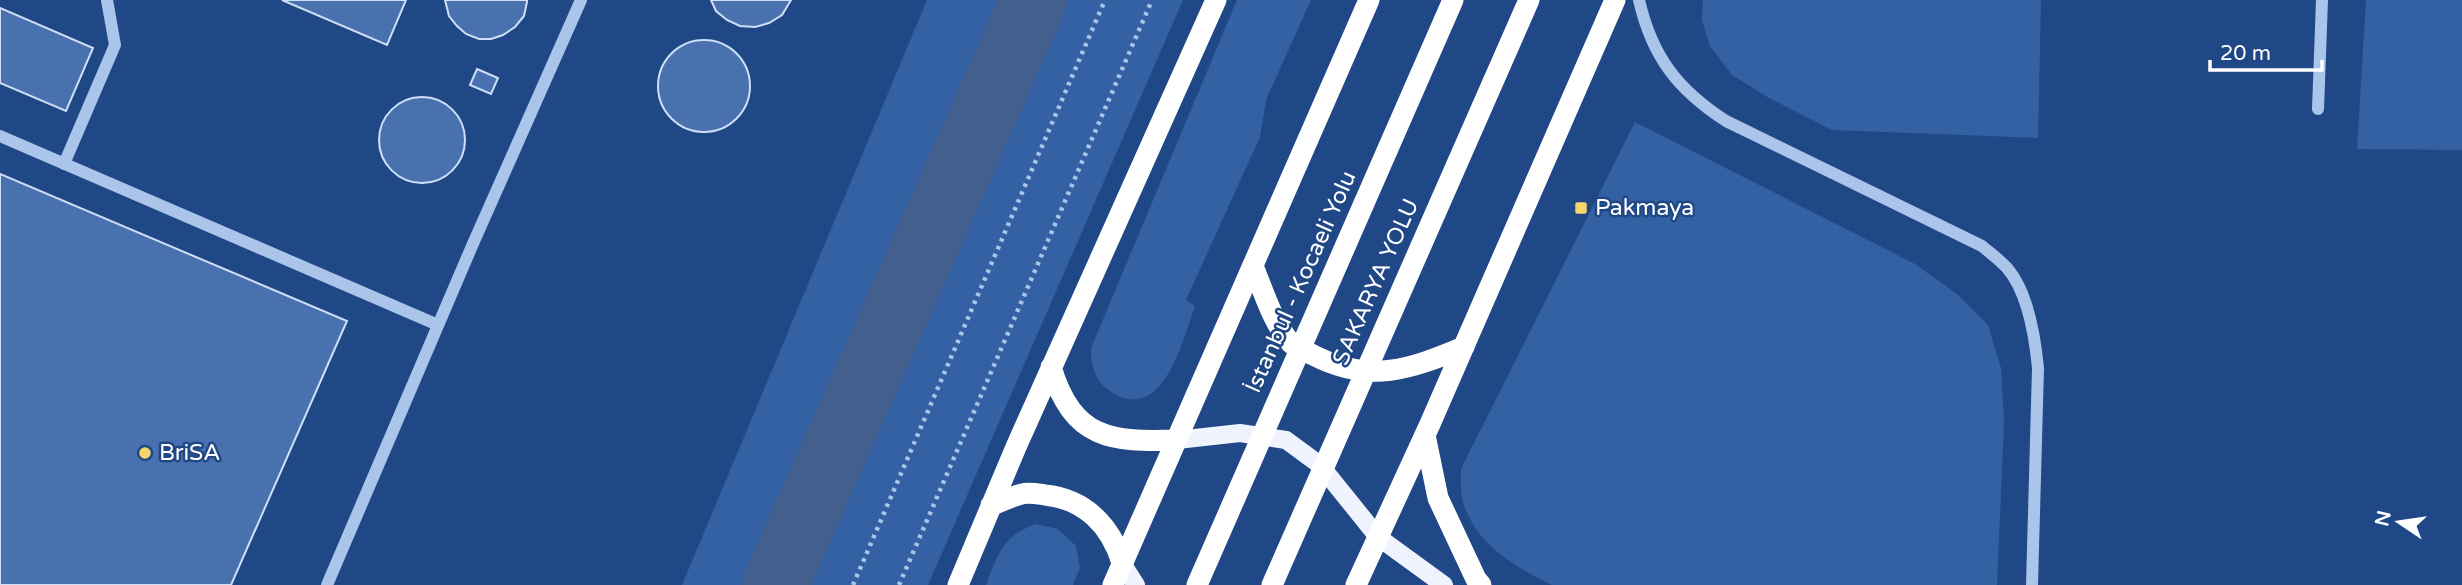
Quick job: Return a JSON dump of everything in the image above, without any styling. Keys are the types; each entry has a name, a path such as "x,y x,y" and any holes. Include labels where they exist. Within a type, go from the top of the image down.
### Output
{"highway":[{"path":"958,585 1051,368 1216,0"},
{"path":"1113,585 1369,0"},
{"name":"İstanbul - Kocaeli Yolu","path":"1197,585 1453,0"},
{"name":"SAKARYA YOLU","path":"1272,585 1529,0"},
{"path":"1356,585 1464,347 1615,0"},
{"path":"1254,266 1270,309 1292,344 1331,364 1379,372 1417,366 1464,347"},
{"path":"1051,368 1059,393 1079,420 1103,434 1134,441 1177,440"},
{"path":"1425,435 1438,498 1481,585"},
{"path":"991,505 1024,493 1055,496 1072,501 1097,518 1108,531 1117,546 1122,564"}],"main road":[{"path":"1177,440 1240,433 1286,440 1320,466 1378,537 1444,585"},
{"path":"1122,564 1136,585"}],"street":[{"path":"64,164 115,45 107,0"},
{"path":"327,585 581,0"},
{"path":"1639,0 1661,59 1699,104 1726,121 1982,246 2009,270 2025,302 2035,335 2038,368 2032,585"},
{"path":"2318,109 2322,0"},
{"path":"0,136 439,325"}],"path":[{"path":"853,585 1105,0"},
{"path":"899,585 1152,0"}],"shaded area":[{"path":"927,0 1183,0 928,585 682,585"},
{"path":"1237,0 1311,0 1266,100 1260,137 1186,300 1195,306 1177,357 1157,389 1144,398 1128,399 1110,391 1100,382 1093,367 1091,348"},
{"path":"1703,0 2041,0 2038,138 1832,130 1769,98 1732,75 1710,46 1702,20"},
{"path":"2366,0 2462,0 2462,150 2357,149"},
{"path":"1635,122 1915,264 1958,295 1988,325 2001,368 2004,423 1997,585 1552,585 1511,562 1477,530 1463,502 1461,469"},
{"path":"1036,524 1058,529 1076,546 1080,568 1073,585 986,585 998,555 1008,540"}],"building":[{"path":"282,0 406,0 387,45"},
{"path":"445,0 527,2 524,16 515,27 491,39 479,39 466,34 457,26 449,16"},
{"path":"711,0 791,0 782,15 755,27 740,26 727,20 716,11"},
{"path":"0,8 93,48 66,111 0,83"},
{"path":"704,40 722,43 737,53 747,68 750,86 747,104 737,119 722,129 704,132 686,129 671,119 661,104 658,86 661,68 671,53 686,43"},
{"path":"477,69 498,78 491,94 470,85"},
{"path":"422,97 438,101 452,110 461,124 465,140 461,156 452,170 438,179 422,183 406,179 392,170 383,156 379,140 383,124 392,110 406,101"},
{"name":"BriSA","path":"0,174 347,321 231,585 0,585"}],"waterway":[{"path":"775,585 1034,0"}],"place":[{"name":"Pakmaya","path":"1581,208"},
{"name":"BriSA","path":"145,453"}]}
